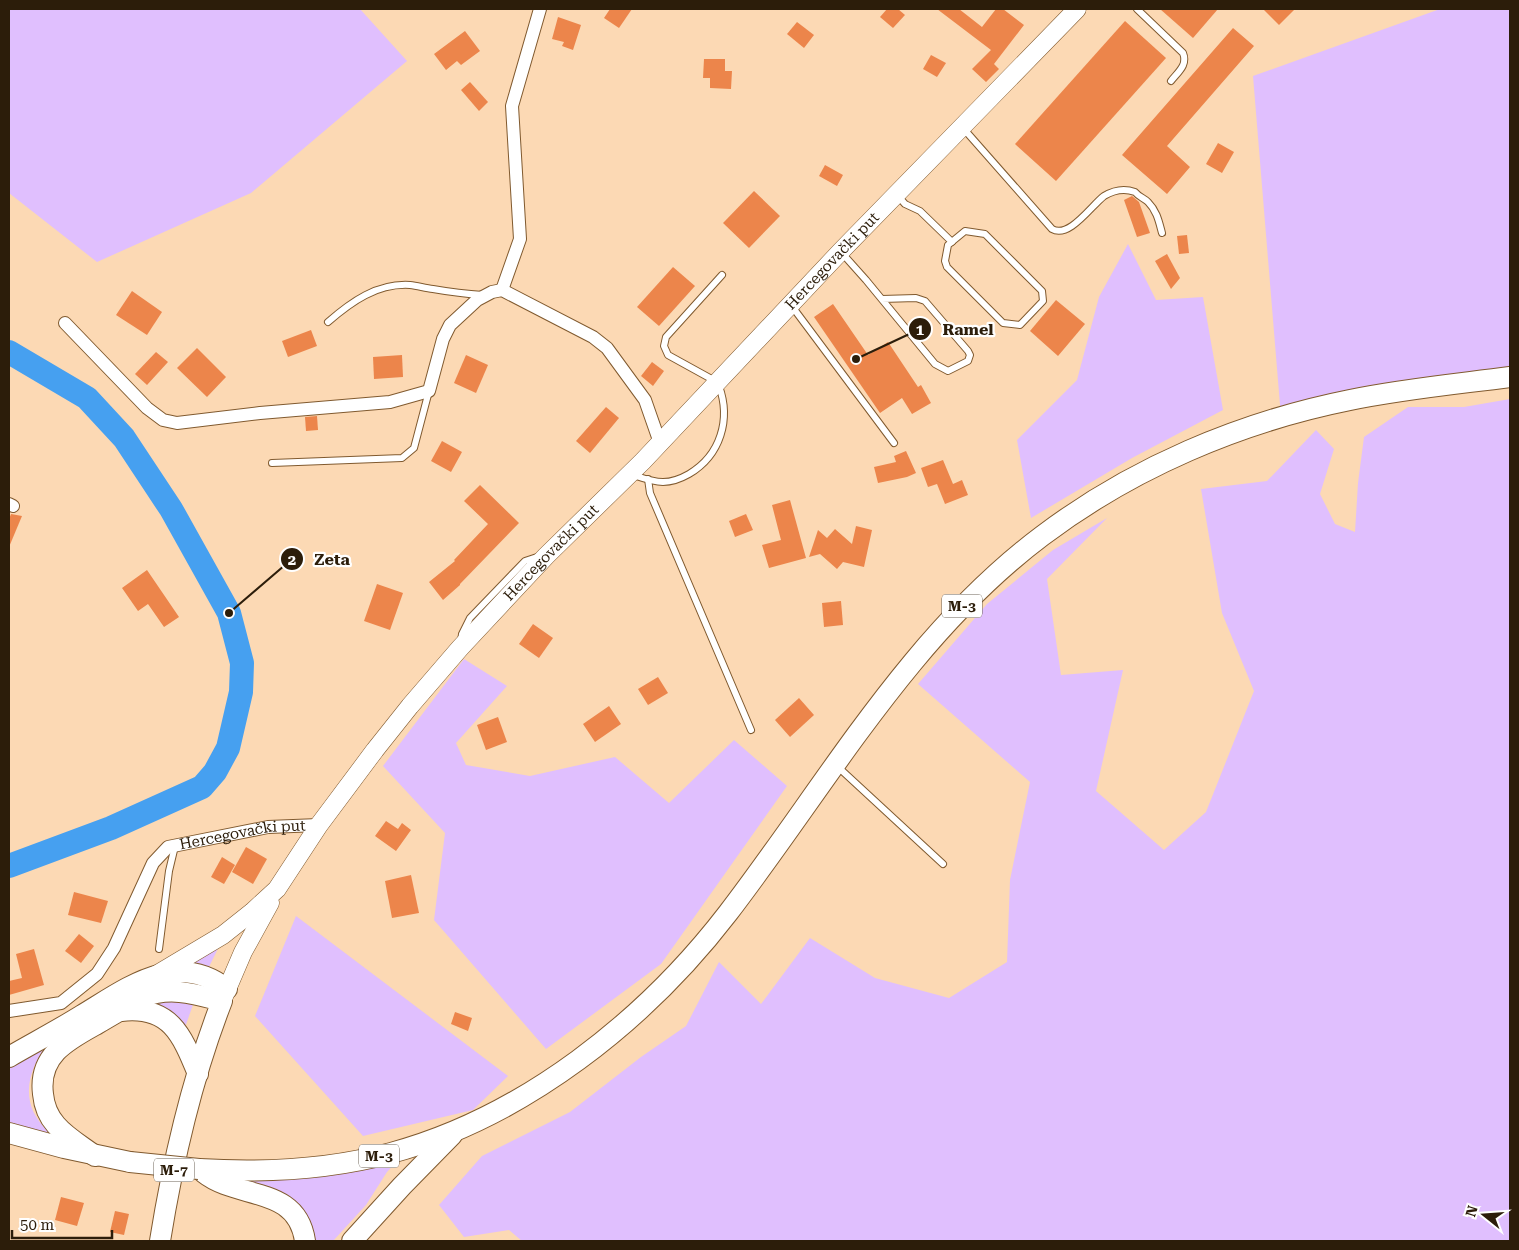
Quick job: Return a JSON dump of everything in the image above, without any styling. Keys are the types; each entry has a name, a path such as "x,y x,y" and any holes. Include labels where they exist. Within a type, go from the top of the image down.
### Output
{"main road":[{"name":"Hercegovački put","path":"319,825 396,723 460,648 546,556 629,475 790,304 1077,9"},
{"name":"M-3","path":"9,1133 95,1156 130,1162 246,1172 326,1166 388,1154 456,1131 505,1107 556,1075 613,1032 656,994 692,956 723,920 835,764 929,643 974,595 1014,558 1043,535 1112,490 1150,469 1234,432 1296,413 1368,396 1510,377"},
{"path":"224,995 243,952 277,889 319,825"},
{"path":"9,1057 130,986 153,976 223,935 277,889"},
{"path":"153,976 172,972 190,972 207,977 224,995"},
{"path":"95,1156 64,1133 51,1118 43,1097 43,1081 48,1063 60,1046 143,997 161,991 224,995"},
{"name":"M-7","path":"160,1241 182,1132 198,1074 224,995"},
{"path":"118,1011 146,1010 166,1020 176,1029 185,1042 198,1074"},
{"path":"352,1241 456,1131"},
{"path":"199,1169 219,1182 268,1197 282,1204 296,1218 302,1229 305,1241"}],"street":[{"path":"502,290 520,239 512,106 540,9"},
{"path":"65,323 147,408 163,420 177,423 260,413 390,402 429,391 443,339 450,325 478,300 502,290 593,337 607,348 645,400 660,443"},
{"name":"Hercegovački put","path":"9,1011 62,1003 97,974 114,948 153,863 168,847 268,827 319,825"}],"lane":[{"path":"1137,9 1184,53 1184,65 1171,81"},
{"path":"962,126 1052,229 1056,231 1068,230 1104,196 1121,189 1135,192 1154,208 1162,234"},
{"path":"896,194 905,204 920,211 952,242"},
{"path":"965,231 986,234 1042,291 1043,302 1020,325 1004,323 947,267 945,253 948,245 952,242 965,231"},
{"path":"841,251 935,364 948,371 968,361 970,355 968,351 925,301 916,298 882,299"},
{"path":"629,475 664,482 681,478 698,468 710,457 719,440 724,419 723,400 717,382 668,355 664,346 666,336 722,275"},
{"path":"328,322 356,300 378,289 396,285 411,285 466,294 487,295"},
{"path":"790,304 894,443"},
{"path":"272,463 402,458 414,448 429,391"},
{"path":"648,479 650,493 751,730"},
{"path":"835,764 944,864"},
{"path":"160,949 169,871 175,846"}],"shaded area":[{"path":"9,9 360,9 407,61 251,193 97,262 9,193"},
{"path":"1440,9 1510,9 1510,377 1281,417 1253,76"},
{"path":"1128,244 1156,300 1203,297 1223,410 1132,458 1031,518 1017,440 1077,380 1099,297"},
{"path":"1510,399 1510,1241 522,1241 509,1230 464,1237 439,1205 482,1156 570,1112 641,1057 686,1026 719,962 761,1004 810,938 875,978 949,998 1007,962 1010,880 1030,782 918,684 987,604 1053,550 1107,518 1047,579 1061,675 1123,670 1096,791 1164,850 1206,812 1254,691 1222,613 1201,489 1267,481 1316,430 1334,449 1320,494 1335,524 1355,532 1358,483 1364,437 1408,407 1464,407"},
{"path":"464,659 507,686 456,743 466,765 530,776 615,757 669,803 734,740 787,786 661,964 546,1049 434,920 445,833 383,766"},
{"path":"296,916 508,1076 473,1110 363,1136 255,1016"},
{"path":"228,928 208,969 199,964 188,962"},
{"path":"144,980 201,982 50,1041 36,1063 29,1086 29,1098 32,1109 48,1131 47,1134 9,1122 9,1057"},
{"path":"149,995 195,999 183,1033 150,1004"},
{"path":"404,1154 387,1172 366,1205 333,1241 304,1241 303,1226 237,1178"}],"building":[{"path":"610,9 632,9 619,28 604,18"},
{"path":"887,9 898,9 905,15 893,28 880,17"},
{"path":"937,9 959,9 982,27 996,9 1003,9 1024,25 994,64 999,69 986,82 972,69 991,50"},
{"path":"1160,9 1218,9 1193,38"},
{"path":"1263,9 1295,9 1279,25"},
{"path":"558,17 581,25 573,50 562,46 564,42 552,39"},
{"path":"1125,21 1166,58 1056,181 1015,144"},
{"path":"797,22 814,35 804,48 787,34"},
{"path":"1233,28 1254,46 1167,146 1190,167 1167,194 1122,155"},
{"path":"465,31 480,51 461,65 457,61 446,70 434,54"},
{"path":"931,55 946,63 937,77 923,69"},
{"path":"704,59 725,59 725,71 732,71 731,89 710,88 710,78 703,78"},
{"path":"470,82 488,102 479,111 461,90"},
{"path":"1218,143 1234,152 1222,173 1206,164"},
{"path":"825,165 843,175 837,186 819,176"},
{"path":"754,191 780,216 749,248 723,223"},
{"path":"1132,196 1139,202 1150,233 1137,237 1124,200"},
{"path":"1187,235 1189,253 1179,254 1177,236"},
{"path":"1167,254 1180,278 1171,289 1155,261"},
{"path":"673,267 695,286 659,326 637,307"},
{"path":"132,291 162,312 147,335 116,315"},
{"path":"1056,300 1085,324 1058,356 1030,331"},
{"path":"833,304 868,355 888,342 918,387 921,385 931,403 912,414 902,398 880,413 814,317"},
{"path":"311,330 317,346 288,357 282,341"},
{"path":"197,348 226,377 207,397 177,368"},
{"path":"156,352 168,362 147,385 135,374"},
{"path":"402,355 403,377 374,379 373,357"},
{"path":"466,355 488,365 476,393 454,383"},
{"path":"652,362 664,371 653,386 641,376"},
{"path":"606,407 619,418 590,453 576,441"},
{"path":"317,416 318,430 306,431 305,417"},
{"path":"442,441 462,452 451,472 431,461"},
{"path":"906,451 916,473 907,477 878,483 874,467 896,462 894,456"},
{"path":"943,460 953,484 962,480 968,495 945,504 937,484 928,487 921,468"},
{"path":"480,485 519,523 460,585 443,600 429,582 455,561 488,524 464,501"},
{"path":"790,500 806,558 769,568 762,545 781,540 772,505"},
{"path":"11,514 22,516 9,547 9,519"},
{"path":"746,514 753,530 735,537 729,521"},
{"path":"856,526 872,530 864,567 843,562 837,569 820,554 809,557 818,530 827,538 835,529 852,544"},
{"path":"147,570 179,617 164,627 148,604 138,611 122,588"},
{"path":"377,584 403,593 390,630 364,621"},
{"path":"841,601 843,625 824,627 822,603"},
{"path":"533,624 553,638 539,658 519,644"},
{"path":"658,677 668,693 648,705 638,689"},
{"path":"799,698 814,715 790,737 775,720"},
{"path":"609,706 621,724 595,742 583,724"},
{"path":"498,717 507,742 486,750 477,725"},
{"path":"386,821 398,829 402,823 411,830 396,851 375,836"},
{"path":"246,847 267,859 253,884 232,872"},
{"path":"222,857 235,865 224,884 211,877"},
{"path":"411,875 419,913 392,918 385,881"},
{"path":"74,892 108,901 101,923 68,915"},
{"path":"79,934 94,946 81,963 65,951"},
{"path":"34,949 44,985 9,995 9,981 22,978 16,954"},
{"path":"455,1012 472,1018 468,1031 451,1024"},
{"path":"61,1197 84,1203 77,1226 55,1220"},
{"path":"115,1211 129,1214 124,1235 110,1232"}],"waterway":[{"path":"9,352 87,398 124,438 171,509 229,613 242,663 241,692 228,748 215,772 202,787 111,828 9,866"}],"place":[{"name":"Ramel","path":"856,359"},
{"name":"Zeta","path":"229,613"}]}
